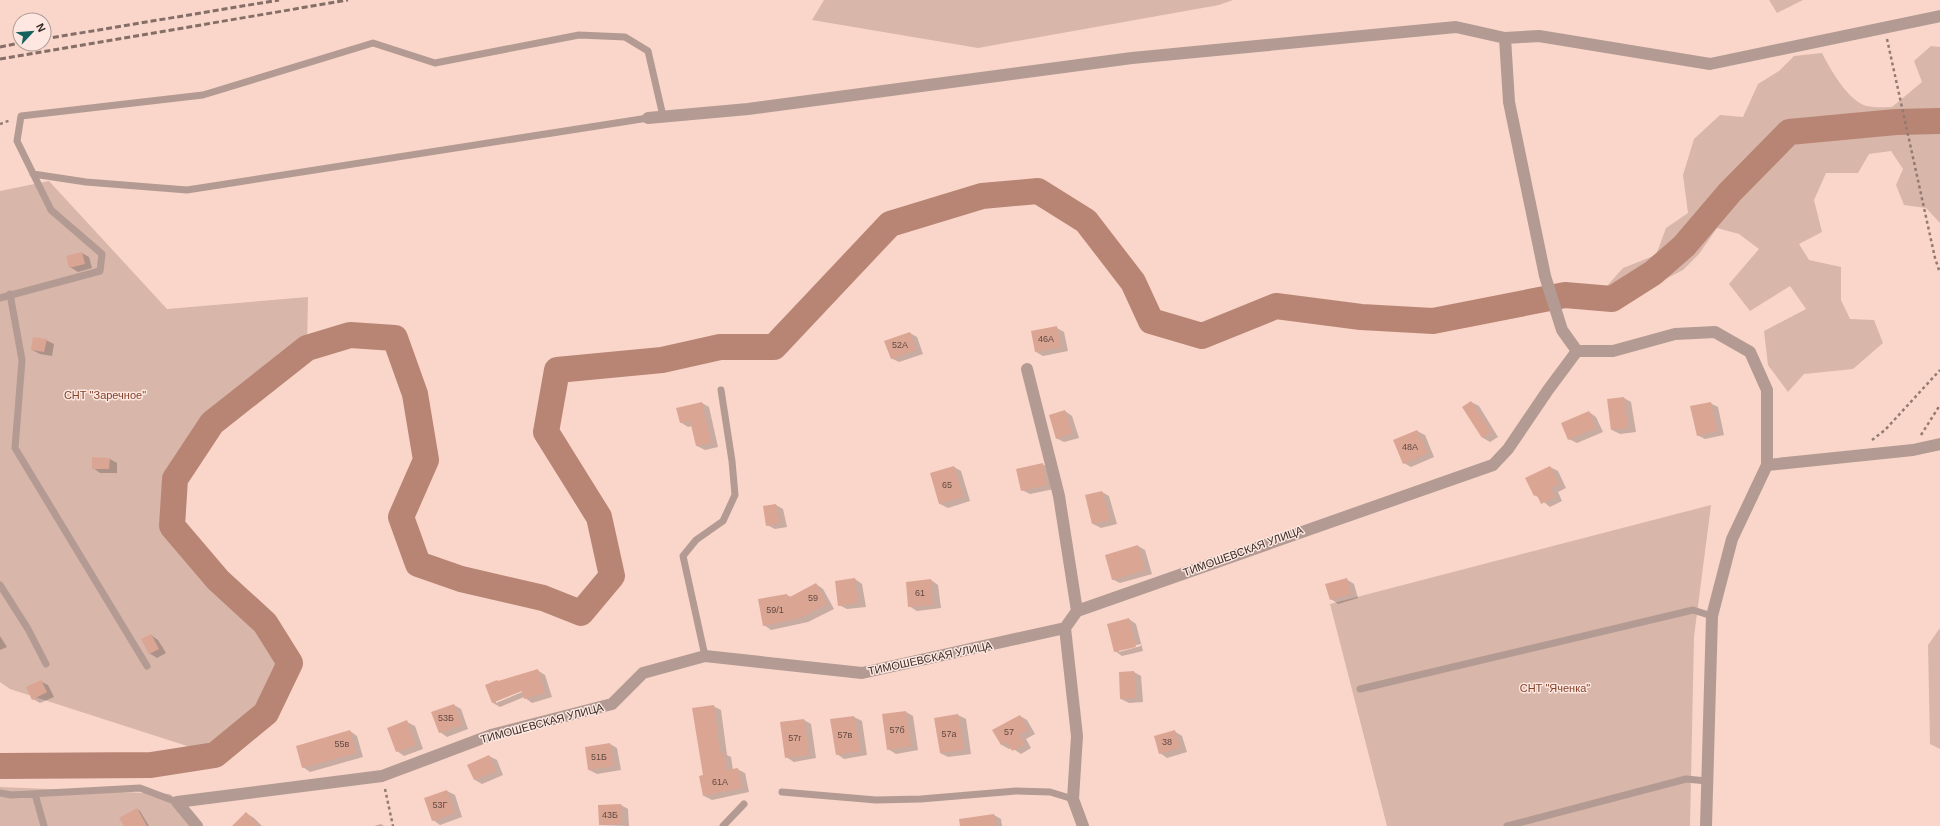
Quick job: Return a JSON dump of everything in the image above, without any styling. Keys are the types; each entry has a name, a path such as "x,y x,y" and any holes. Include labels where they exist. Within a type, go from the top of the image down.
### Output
{"street":[{"path":"648,118 748,109 1132,58 1456,27 1505,38 1540,36 1710,64 1940,16"},
{"path":"1505,38 1509,102 1545,276 1562,330 1577,350 1613,351 1675,334 1715,332 1750,352 1767,390 1767,466 1732,539 1712,616 1706,826"},
{"name":"ТИМОШЕВСКАЯ УЛИЦА","path":"1077,611 1493,465 1508,450 1577,350"},
{"path":"1027,369 1059,496 1077,611 1065,628 1077,736 1073,799 1083,826"},
{"path":"1767,466 1913,450 1940,444"},
{"name":"ТИМОШЕВСКАЯ УЛИЦА","path":"177,802 382,776 491,735 612,704 643,673 705,656 862,673 1065,628"},
{"path":"177,802 197,826"}],"lane":[{"path":"0,298 10,294 100,271 102,254 50,210 17,141 21,116 203,95 373,43 435,63 579,35 625,37 648,51 663,116"},
{"path":"33,174 86,182 187,190 648,118"},
{"path":"10,294 22,360 15,448 147,666"},
{"path":"705,656 683,556 696,540 723,521 735,495 732,461 721,390"},
{"path":"0,585 28,629 46,664"},
{"path":"1360,689 1693,610 1712,616"},
{"path":"1507,826 1686,779 1707,781"},
{"path":"0,793 11,795 140,788 177,802"},
{"path":"782,792 876,800 921,799 1016,790 1050,792 1073,799"},
{"path":"35,794 44,826"},
{"path":"723,826 744,804"}],"path":[{"path":"1885,27 1911,153 1935,258 1940,273"},
{"path":"1854,456 1885,430 1940,370"},
{"path":"1913,450 1940,405"},
{"path":"382,776 393,826"}],"green space":[{"path":"824,0 1233,0 1219,5 978,48 812,20"},
{"path":"1769,0 1803,0 1777,13"},
{"path":"1931,46 1940,47 1940,223 1926,208 1904,205 1896,185 1903,169 1891,151 1869,154 1858,173 1826,173 1814,200 1822,232 1799,244 1809,260 1841,267 1841,300 1850,319 1874,320 1883,343 1853,369 1804,374 1788,392 1768,365 1764,331 1806,309 1790,286 1750,311 1729,284 1759,249 1739,234 1717,228 1699,254 1683,270 1658,283 1606,287 1623,268 1656,255 1666,228 1688,213 1683,175 1694,139 1720,115 1743,117 1758,84 1779,71 1794,56 1822,53 1835,76 1847,92 1860,103 1867,106 1892,107 1922,82 1914,61"},
{"name":"СНТ \"Заречное\"","path":"49,181 167,309 308,297 307,348 212,423 175,479 172,526 218,580 265,623 290,663 266,713 215,755 10,689 0,682 0,191"},
{"name":"СНТ \"Яченка\"","path":"1711,505 1694,637 1690,826 1387,826 1330,604"},
{"path":"1940,628 1940,749 1930,744 1928,645"},
{"path":"0,787 170,794 203,826 0,826"}],"building":[{"path":"82,252 85,264 69,268 66,256"},
{"path":"1057,326 1061,347 1035,352 1031,331"},
{"path":"910,332 916,350 891,359 884,341"},
{"path":"33,337 47,339 44,352 31,350"},
{"path":"1624,397 1628,428 1611,430 1607,399"},
{"path":"1471,401 1491,432 1482,438 1462,407"},
{"path":"702,402 711,443 696,446 690,421 680,423 676,408"},
{"path":"1711,402 1717,431 1697,436 1690,406"},
{"path":"1065,410 1072,433 1056,439 1049,415"},
{"path":"1589,411 1596,428 1568,440 1561,423"},
{"path":"1417,430 1428,453 1403,464 1393,440"},
{"path":"92,457 110,458 109,469 92,469"},
{"path":"1043,463 1047,485 1021,491 1016,469"},
{"path":"954,466 963,497 939,504 930,473"},
{"path":"1550,466 1559,484 1551,488 1555,497 1541,504 1537,495 1534,496 1525,478"},
{"path":"1102,491 1110,520 1092,524 1085,495"},
{"path":"776,504 780,523 766,526 763,506"},
{"path":"1138,545 1145,570 1112,580 1105,555"},
{"path":"855,578 858,603 838,606 835,581"},
{"path":"1347,578 1351,594 1330,600 1325,584"},
{"path":"931,579 933,605 908,607 906,582"},
{"path":"816,583 827,604 800,618 763,626 758,599 787,594 788,598"},
{"path":"1129,618 1136,647 1114,652 1107,624"},
{"path":"151,634 159,649 149,654 141,639"},
{"path":"538,669 545,693 524,699 522,691 492,703 485,685 497,680 498,681"},
{"path":"1134,671 1136,698 1120,699 1119,672"},
{"path":"41,680 47,692 32,700 26,687"},
{"path":"454,704 462,725 439,733 431,712"},
{"path":"714,705 720,753 724,752 726,770 738,768 742,788 703,796 699,776 703,775 692,708"},
{"path":"906,711 911,746 887,750 882,714"},
{"path":"958,714 964,750 940,753 934,718"},
{"path":"1020,715 1028,730 1019,735 1025,744 1012,751 1007,742 1001,745 992,730"},
{"path":"854,716 860,751 836,755 830,719"},
{"path":"804,719 809,755 785,758 780,722"},
{"path":"407,720 416,745 396,752 387,728"},
{"path":"350,730 356,753 302,768 296,746"},
{"path":"1175,730 1180,748 1159,754 1154,736"},
{"path":"610,743 614,766 588,770 585,747"},
{"path":"489,755 496,771 474,780 467,765"},
{"path":"447,790 455,813 432,821 424,798"},
{"path":"621,804 622,824 599,825 598,805"},
{"path":"137,808 147,826 124,826 119,818"},
{"path":"246,812 259,826 232,826"},
{"path":"994,814 996,826 960,826 959,819"}],"waterway":[{"path":"0,766 151,765 215,755 266,713 290,663 265,623 218,580 172,526 175,479 212,423 307,348 350,335 395,338 415,394 426,460 401,517 418,564 461,579 543,598 581,613 612,576 599,517 546,432 557,370 662,360 720,347 774,347 890,224 982,196 1038,191 1086,221 1133,282 1151,321 1202,336 1276,306 1361,317 1433,321 1565,295 1612,299 1653,273 1684,246 1730,192 1789,132 1896,122 1940,121"}],"railway":[{"path":"52,38 279,0"},
{"path":"0,59 348,0"},
{"path":"0,47 12,45"}]}
